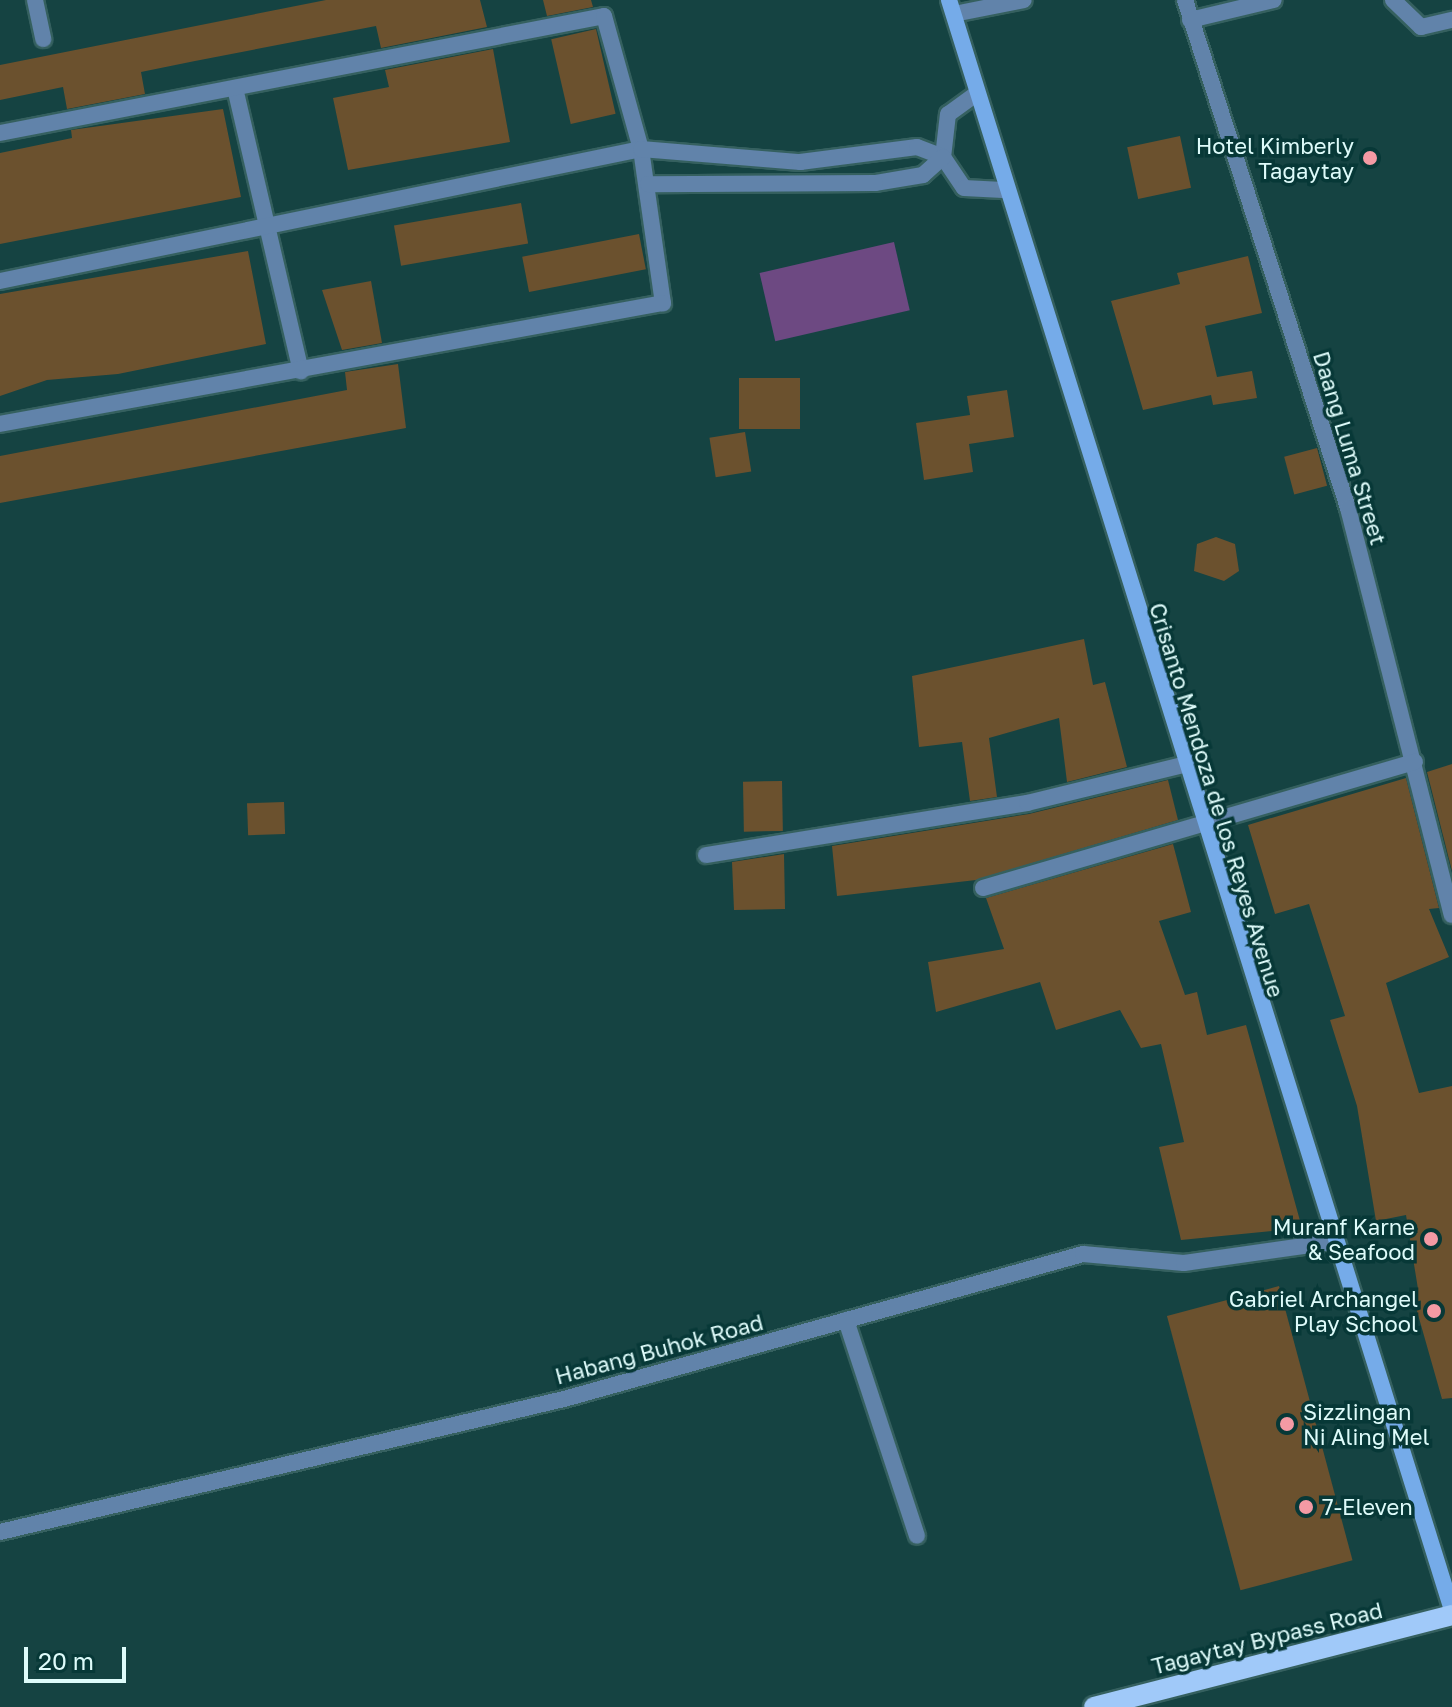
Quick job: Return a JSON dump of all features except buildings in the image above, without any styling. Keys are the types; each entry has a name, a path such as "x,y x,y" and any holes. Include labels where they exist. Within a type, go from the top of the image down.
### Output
{"main road":[{"name":"Crisanto Mendoza de los Reyes Avenue","path":"952,7 1003,190 1332,1242 1452,1613"},
{"name":"Tagaytay Bypass Road","path":"1094,1707 1452,1613"}],"street":[{"path":"35,0 43,39"},
{"path":"952,7 1024,0"},
{"name":"Daang Luma Street","path":"1185,0 1348,508 1452,915"},
{"path":"1190,20 1274,0"},
{"path":"1393,0 1421,27 1452,20"},
{"path":"0,133 604,16 641,149 663,303 0,424"},
{"path":"235,88 271,227 301,371"},
{"path":"648,184 875,183 923,175 943,157 948,114 976,94"},
{"path":"0,281 641,149 800,162 917,147 943,157 964,188 1003,190"},
{"path":"983,888 1203,829 1415,762"},
{"path":"706,855 1027,803 1183,765"},
{"name":"Habang Buhok Road","path":"0,1532 564,1399 1083,1254 1184,1263 1332,1242"},
{"path":"846,1320 917,1536"}],"shaded area":[{"path":"894,242 910,310 775,341 760,273"}],"place":[{"name":"Hotel Kimberly Tagaytay","path":"1370,158"},
{"name":"Muranf Karne & Seafood","path":"1431,1239"},
{"name":"Gabriel Archangel Play School","path":"1434,1311"},
{"name":"Sizzlingan Ni Aling Mel","path":"1287,1424"},
{"name":"7-Eleven","path":"1306,1507"}]}
